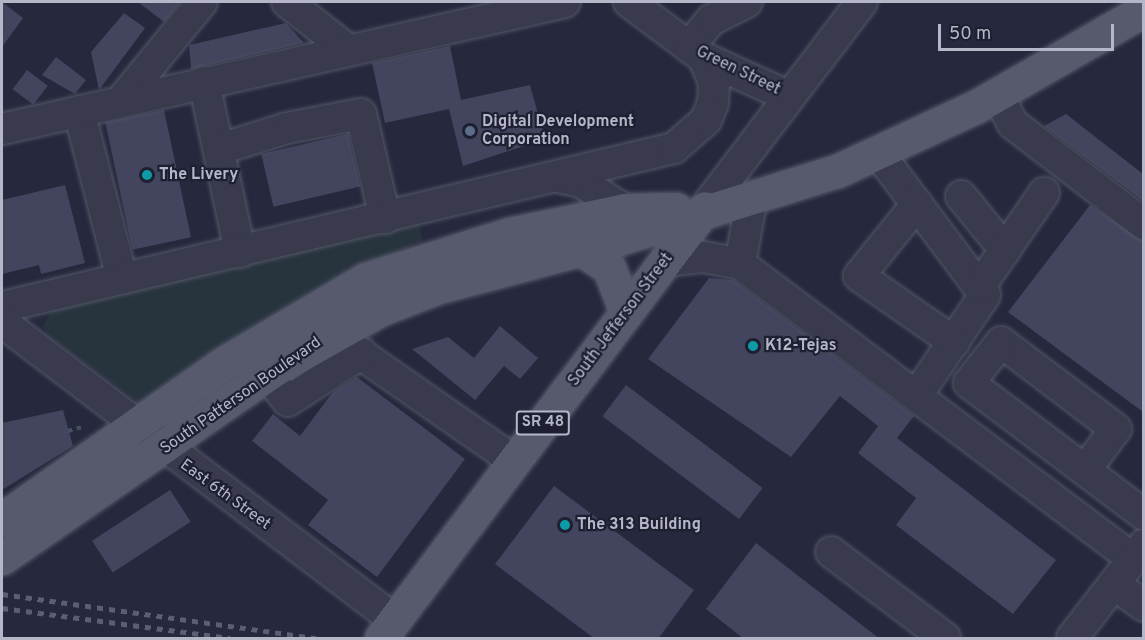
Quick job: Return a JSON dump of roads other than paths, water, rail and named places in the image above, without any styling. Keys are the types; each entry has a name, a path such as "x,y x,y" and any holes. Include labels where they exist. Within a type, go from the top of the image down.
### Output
{"main road":[{"name":"South Patterson Boulevard","path":"2,558 164,449 267,375 332,334 438,287 581,249 705,208 752,197 879,154 997,94 1143,10"},
{"name":"South Patterson Boulevard","path":"2,519 286,323 366,279 459,246 625,210 705,208"},
{"name":"South Jefferson Street","path":"387,629 705,208"},
{"path":"581,249 614,274 627,312"}],"street":[{"path":"121,101 202,2"},
{"path":"287,2 347,49"},
{"path":"2,129 347,49 564,2"},
{"name":"Green Street","path":"629,2 697,52 790,97"},
{"path":"2,307 674,148 691,137 713,103 714,83 697,52 711,20 747,2"},
{"name":"South Jefferson Street","path":"705,208 862,2"},
{"path":"204,82 240,252"},
{"path":"997,94 1013,124 1143,224"},
{"path":"79,111 122,279"},
{"path":"220,149 287,128 361,114 385,218"},
{"path":"879,154 985,295 917,395"},
{"path":"558,177 581,182 625,210"},
{"path":"980,286 1044,193"},
{"path":"961,196 1005,250"},
{"path":"740,264 752,197"},
{"path":"917,204 859,276 954,342"},
{"path":"665,261 704,257 740,264 917,395 1138,552 1072,639"},
{"name":"East 6th Street","path":"2,322 137,426 387,629"},
{"path":"332,334 514,461"},
{"path":"1085,470 1116,429 1001,342 969,382 1143,515"},
{"path":"267,375 288,401 362,353"},
{"path":"831,552 945,639"},
{"path":"1114,584 1143,606"}],"railway":[{"path":"2,594 316,638"},
{"path":"2,608 230,638"}],"place":[{"name":"Digital Development Corporation","path":"470,131"},
{"name":"The Livery","path":"147,175"},
{"name":"K12-Tejas","path":"753,346"},
{"name":"The 313 Building","path":"565,525"}]}
